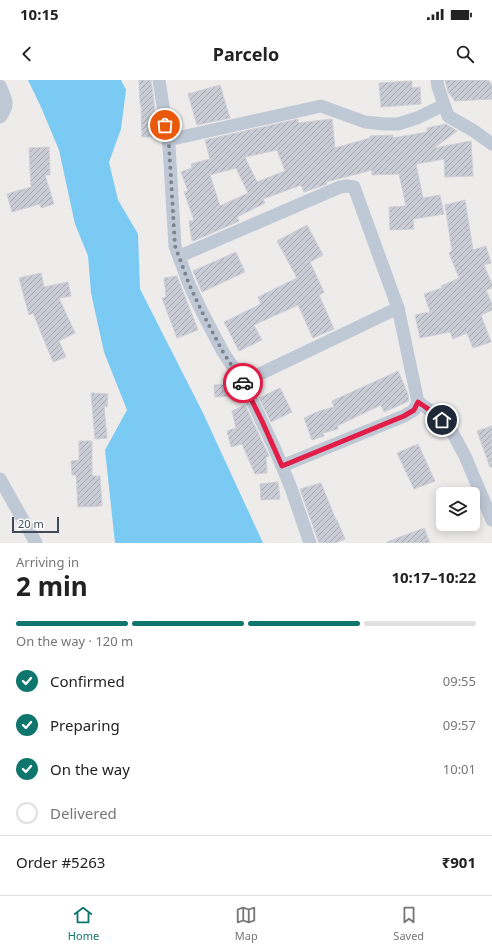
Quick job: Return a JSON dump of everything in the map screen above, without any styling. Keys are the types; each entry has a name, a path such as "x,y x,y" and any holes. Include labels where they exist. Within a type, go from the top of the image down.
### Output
{"street":[{"path":"159,80 168,140 175,246 180,256 189,284 202,312 223,352 243,382 262,421 291,488 310,543"},
{"path":"437,80 448,116 474,131 492,144"},
{"path":"0,86 7,100 6,110 0,117"},
{"path":"168,140 321,106 366,122 398,124 417,118 444,105"},
{"path":"180,256 340,188 347,186 354,188 398,308 418,402 414,410 404,416 282,466"},
{"path":"243,382 398,308"},
{"path":"418,402 434,413 450,428 492,520"},
{"path":"0,479 36,543"}],"water":[{"path":"28,80 121,80 126,90 121,129 109,162 118,200 138,234 140,289 203,413 263,543 115,543 105,450 127,410 104,352 91,293 88,256 75,224 59,150"}],"building":[{"path":"139,80 151,80 155,110 156,137 142,137"},
{"path":"445,80 488,80 492,85 492,99 455,101 448,92"},
{"path":"412,81 412,88 420,87 421,104 381,107 379,83"},
{"path":"220,85 230,118 197,125 188,94"},
{"path":"298,119 298,123 332,119 335,148 370,138 370,136 393,135 393,138 427,132 427,128 446,124 457,131 434,148 471,141 473,176 445,177 444,159 416,164 423,198 440,195 444,214 413,219 414,229 390,230 389,207 406,206 399,174 372,175 372,170 326,182 327,184 304,192 301,185 263,199 265,203 237,217 239,221 192,241 189,221 194,220 184,192 188,191 181,172 192,168 191,164 210,159 205,140","holes":["277,150 285,171 257,182 245,157","236,168 248,193 220,206 210,175"]},
{"path":"49,147 50,175 45,175 54,204 41,208 40,204 12,212 7,194 31,187 29,148"},
{"path":"465,200 473,250 486,246 491,263 484,265 492,284 492,288 486,290 492,304 492,310 481,315 491,342 473,348 467,333 453,339 450,332 420,338 415,315 430,312 424,294 442,288 441,286 459,278 449,253 452,251 445,205"},
{"path":"307,225 323,255 310,262 324,292 319,295 334,329 313,338 298,305 254,325 262,340 239,351 224,322 261,304 258,297 297,278 277,241"},
{"path":"236,252 245,272 202,292 193,271"},
{"path":"41,273 44,287 68,282 71,296 59,298 75,333 59,341 66,357 53,362 33,313 29,315 19,278"},
{"path":"177,276 198,330 177,338 162,298 166,297 164,278"},
{"path":"398,371 408,394 409,401 384,412 381,405 337,426 338,429 323,433 324,436 312,440 304,418 319,411 334,407 332,401"},
{"path":"229,384 230,396 215,397 214,385"},
{"path":"280,388 292,412 271,422 259,398"},
{"path":"91,393 108,394 107,407 104,406 107,438 95,439"},
{"path":"245,405 269,456 266,457 267,473 255,474 242,444 231,447 227,431 236,428 232,411"},
{"path":"492,426 492,467 490,467 477,431"},
{"path":"79,441 92,441 92,476 100,476 102,506 78,507 76,475 72,475 71,461 79,460"},
{"path":"418,444 435,481 414,489 397,453"},
{"path":"278,482 280,499 261,500 260,484"},
{"path":"321,483 345,539 335,543 319,543 300,489"},
{"path":"424,528 430,543 387,543 387,542"}],"way so far":[{"path":"165,125 169,146 175,246 180,256 189,284 202,312 223,352 243,383"}],"route":[{"path":"243,383 282,466 404,416 414,410 418,402 442,420"}]}
